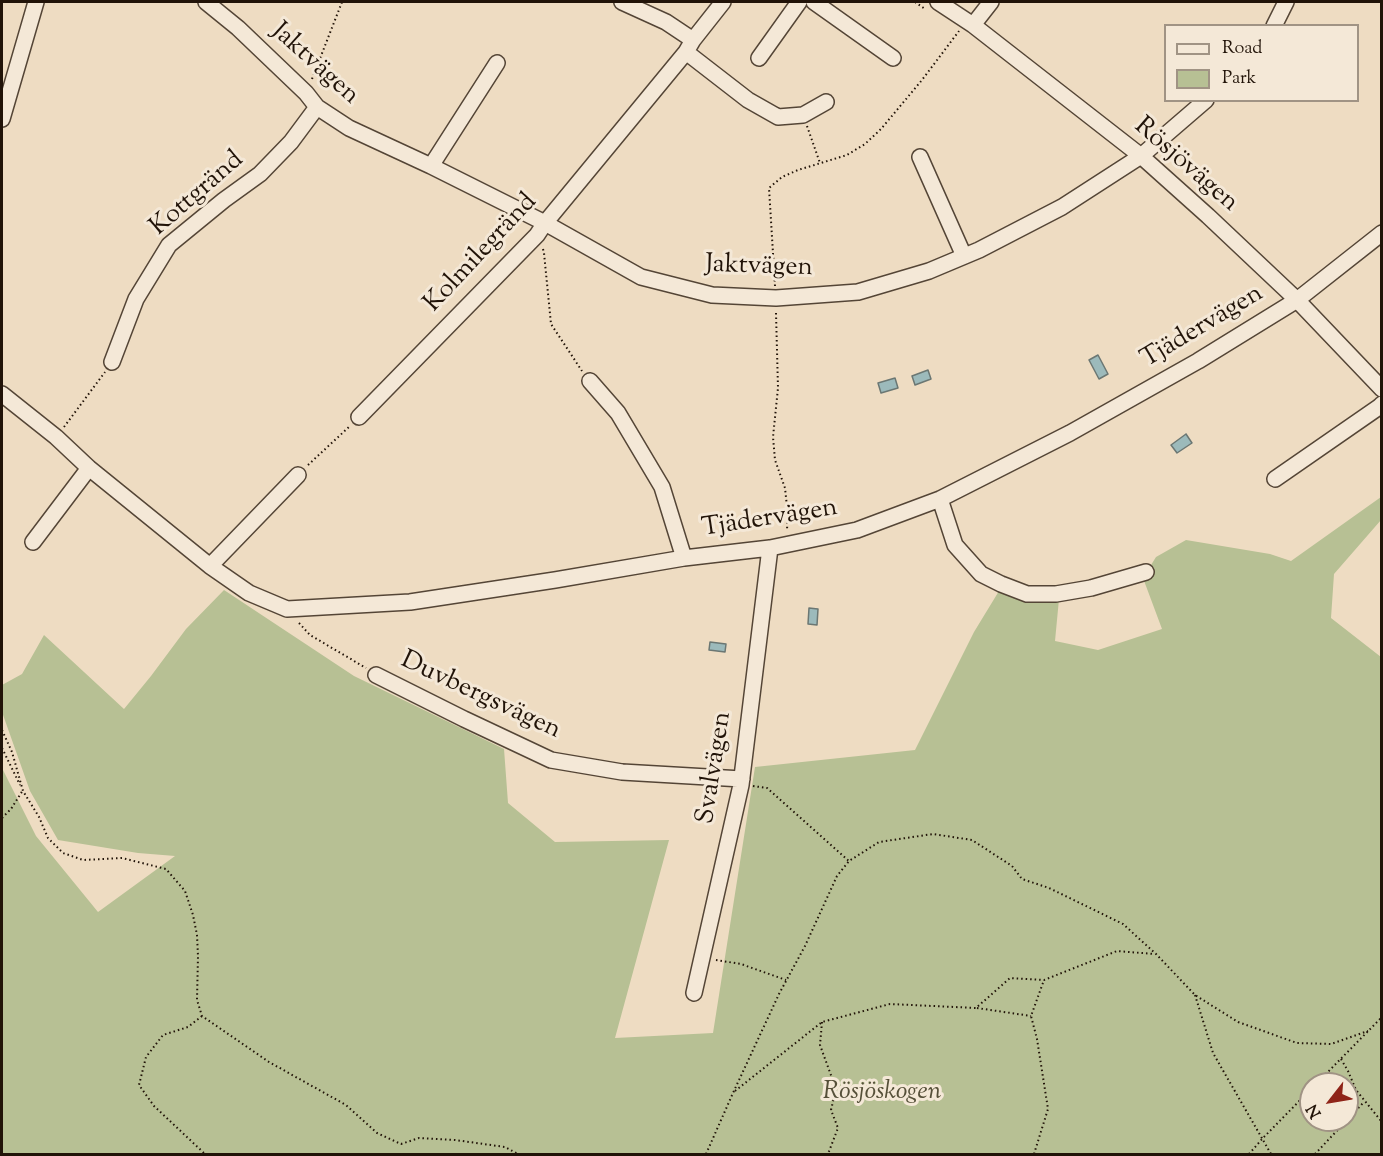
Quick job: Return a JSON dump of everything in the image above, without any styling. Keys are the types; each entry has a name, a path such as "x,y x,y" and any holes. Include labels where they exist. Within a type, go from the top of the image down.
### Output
{"street":[{"path":"2,119 36,2"},
{"name":"Jaktvägen","path":"206,2 238,28 306,93 317,107 349,128 431,166 541,229 641,277 712,295 776,298 858,292 929,271 978,250 1062,207 1141,156 1204,102"},
{"path":"622,2 666,22 748,100 778,117 803,115 826,102"},
{"name":"Kolmilegränd","path":"359,417 541,229 723,2"},
{"path":"759,58 800,2"},
{"path":"814,2 893,58"},
{"path":"966,28 991,2"},
{"path":"1275,24 1286,2"},
{"name":"Rösjövägen","path":"935,8 966,28 1141,156 1209,216 1297,300 1381,387"},
{"path":"431,166 496,63"},
{"name":"Kottgränd","path":"112,362 136,299 169,245 260,174 291,142 317,107"},
{"path":"920,157 964,256"},
{"name":"Tjädervägen","path":"2,394 210,566 249,593 287,609 410,602 684,558 770,548 857,530 940,499 1070,433 1198,361 1297,300 1382,233"},
{"path":"590,381 618,413 662,486 684,558"},
{"path":"1275,479 1382,404"},
{"path":"33,542 89,468"},
{"path":"210,566 298,475"},
{"path":"940,499 955,545 981,574 1027,594 1056,594 1090,588 1146,572"},
{"name":"Svalvägen","path":"694,993 742,782 770,548"},
{"name":"Duvbergsvägen","path":"376,675 551,760 622,772 742,782"}],"path":[{"path":"306,93 342,2"},
{"path":"915,2 935,8"},
{"path":"770,548 786,537 788,516 785,488 775,460 773,437 778,388 770,188 782,177 846,155 865,144 882,129 966,28"},
{"path":"803,115 820,163"},
{"path":"541,229 551,324 590,381"},
{"path":"56,437 112,362"},
{"path":"298,475 359,417"},
{"path":"287,609 310,635 376,675"},
{"path":"2,730 12,752 23,791 2,818"},
{"path":"2,748 48,838 63,853 83,860 122,858 166,869 184,891 193,915 197,935 199,965 197,1000 202,1016 269,1062 346,1105 377,1133 401,1144 419,1138 455,1140 505,1147 519,1155"},
{"path":"742,782 767,788 849,861"},
{"path":"706,1155 733,1093 837,876 849,861 879,842 933,834 972,840 1012,866 1022,879 1049,888 1123,924 1156,954 1195,995 1238,1022 1297,1043 1331,1044 1368,1031"},
{"path":"976,1008 1010,978 1044,980 1117,951 1156,954"},
{"path":"702,958 741,964 787,980"},
{"path":"1034,1155 1048,1109 1031,1016 1044,980"},
{"path":"1195,995 1213,1053 1271,1155"},
{"path":"733,1093 822,1022 890,1004 976,1008 1031,1016"},
{"path":"202,1016 188,1027 163,1035 146,1057 139,1085 154,1106 205,1155"},
{"path":"1328,1072 1382,1017"},
{"path":"822,1022 820,1045 836,1089 831,1110 838,1128 828,1155"},
{"path":"1341,1059 1356,1090 1382,1122"},
{"path":"1249,1155 1299,1101"},
{"path":"1315,1155 1365,1101"}],"green space":[{"name":"Rösjöskogen","path":"1381,497 1381,520 1334,574 1331,618 1381,657 1381,1154 2,1154 2,768 36,836 98,912 175,856 138,853 58,840 30,791 2,712 2,685 22,674 44,635 124,709 186,629 224,590 354,676 504,749 508,803 555,842 669,840 615,1038 713,1033 755,767 915,750 974,632 999,591 1015,598 1034,601 1059,599 1055,641 1098,650 1162,629 1143,578 1156,557 1186,540 1270,554 1291,561"}],"water":[{"path":"1098,355 1108,374 1099,379 1089,360"},
{"path":"928,370 931,379 915,385 912,376"},
{"path":"895,378 898,388 881,393 878,383"},
{"path":"1186,434 1192,443 1177,453 1171,445"},
{"path":"809,608 818,609 817,625 808,624"},
{"path":"710,642 726,644 725,652 709,650"}]}
